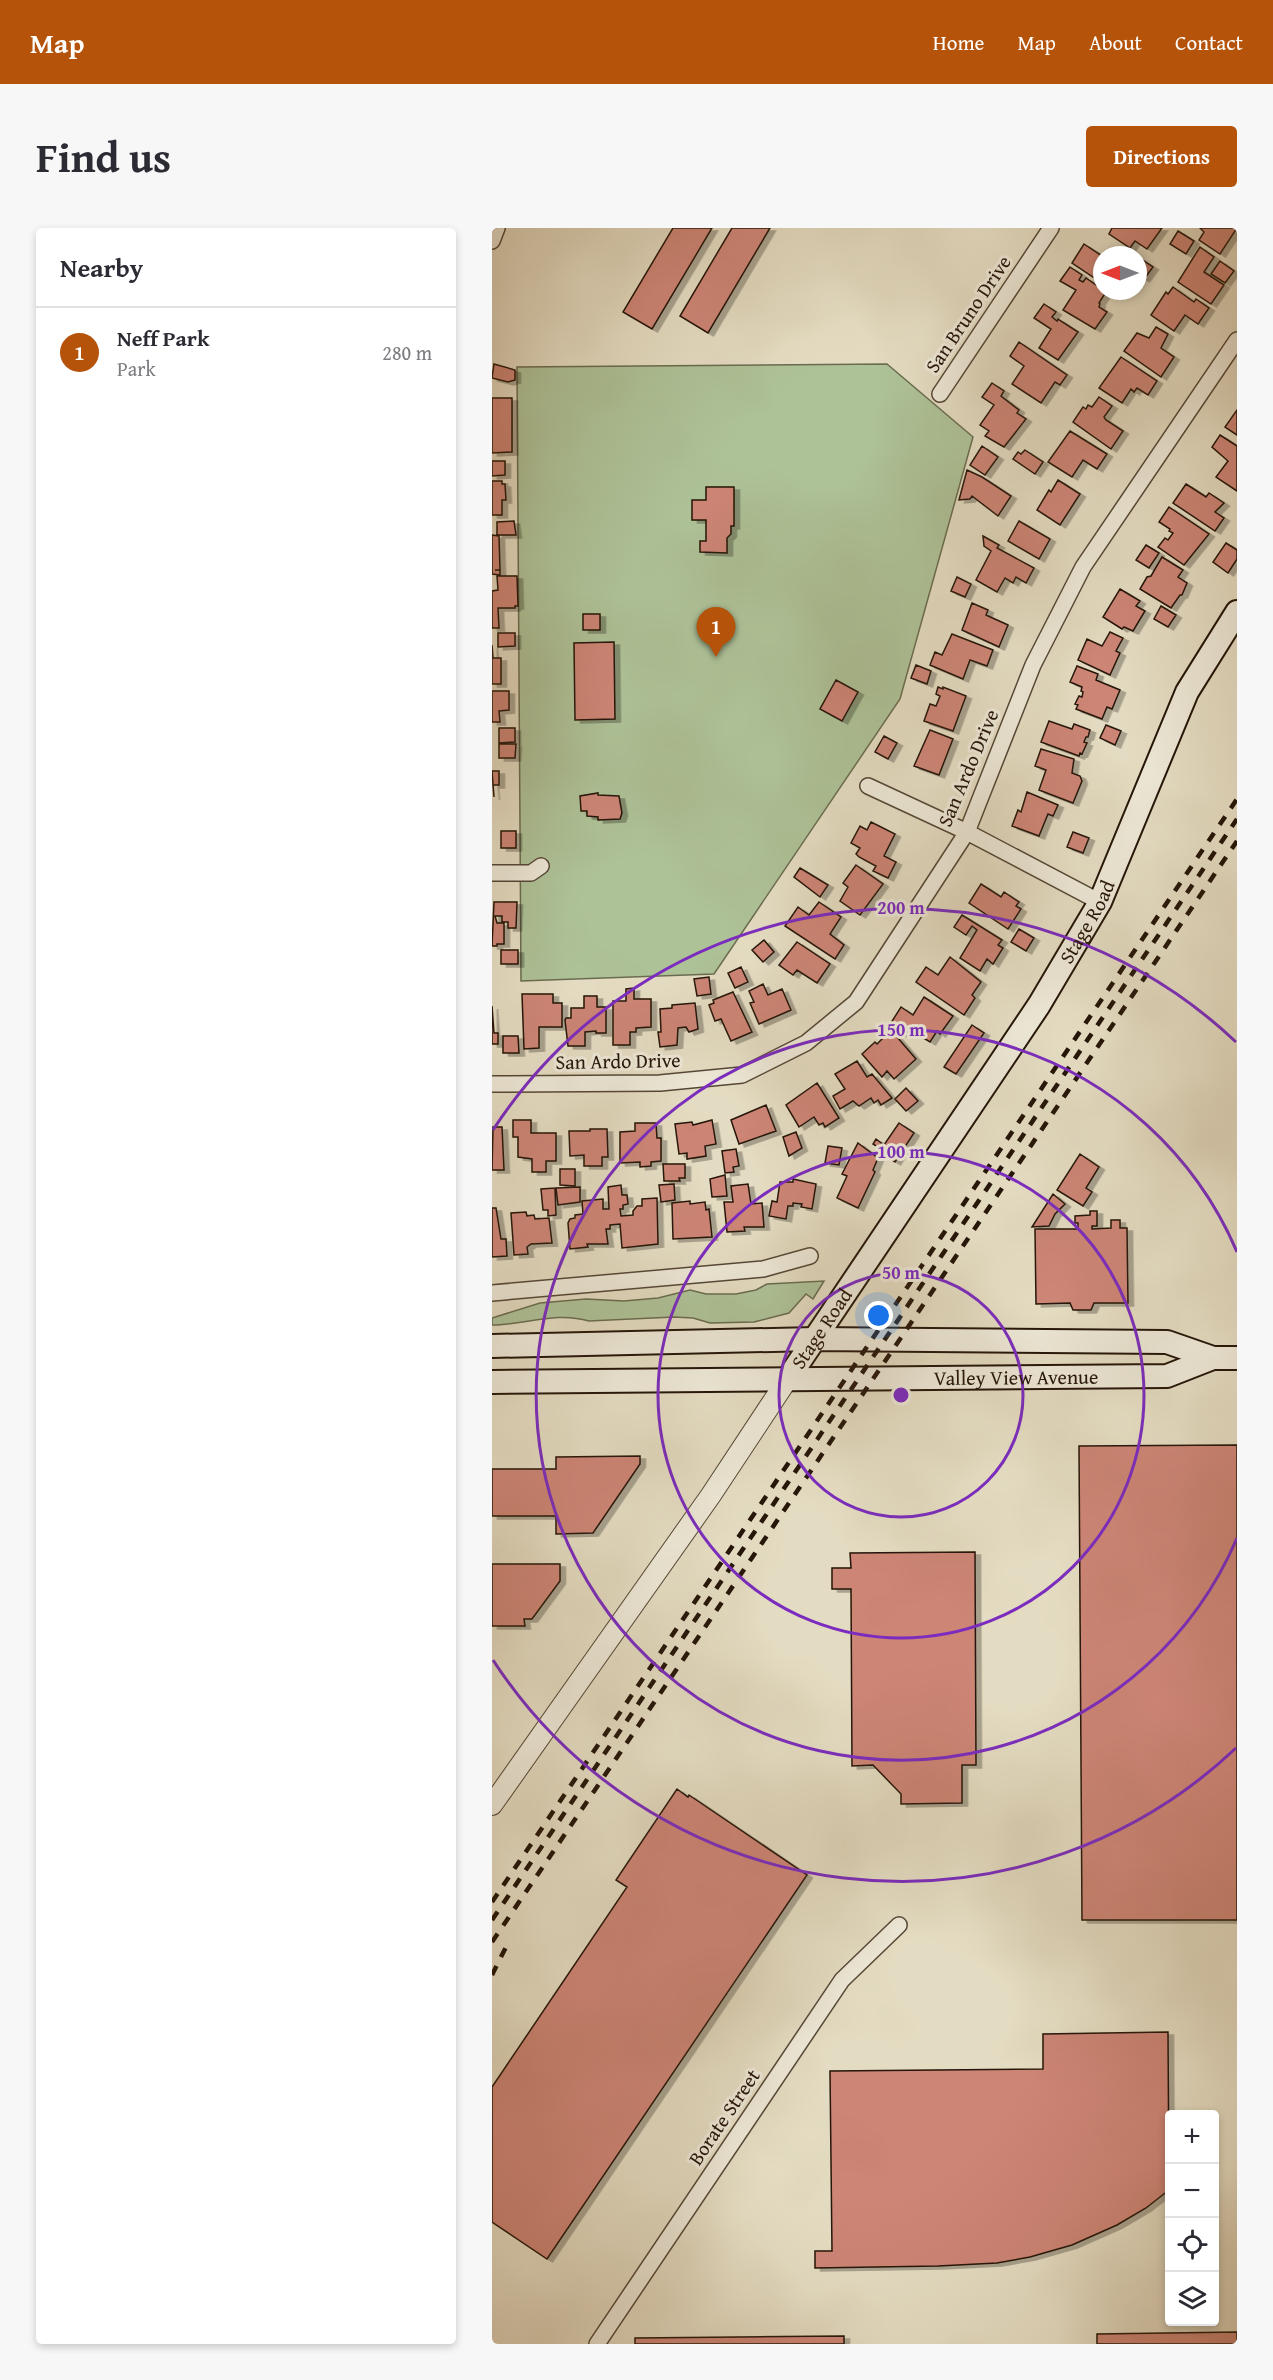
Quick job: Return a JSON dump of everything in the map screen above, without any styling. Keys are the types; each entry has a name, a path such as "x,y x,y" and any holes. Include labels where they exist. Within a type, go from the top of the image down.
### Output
{"main road":[{"name":"Stage Road","path":"787,1380 1039,1005 1100,902 1187,692 1237,612"},
{"name":"Valley View Avenue","path":"492,1346 815,1340 1167,1342 1212,1358 1237,1358"},
{"name":"Valley View Avenue","path":"492,1382 1167,1376 1212,1358"}],"street":[{"path":"492,241 497,228"},
{"name":"San Bruno Drive","path":"940,394 1051,228"},
{"name":"San Ardo Drive","path":"492,1084 660,1083 742,1075 806,1043 856,1002 967,832 1033,664 1083,567 1237,340"},
{"path":"868,786 967,832 1100,902"},
{"path":"492,873 531,873 541,866"},
{"path":"492,1293 763,1269 810,1256"},
{"name":"Stage Road","path":"492,1805 711,1495 787,1380"},
{"name":"Borate Street","path":"597,2344 842,1980 899,1925"}],"green space":[{"path":"887,364 973,437 900,699 714,974 521,981 517,367"},
{"path":"824,1281 813,1299 806,1294 789,1313 754,1322 710,1323 693,1318 674,1317 589,1321 564,1317 492,1325 492,1318 540,1303 586,1299 624,1301 658,1298 690,1290 706,1294 736,1294 756,1290 767,1284"}],"building":[{"path":"673,228 712,228 652,329 623,312"},
{"path":"732,228 770,228 708,333 680,316"},
{"path":"1112,228 1162,228 1147,249 1147,246 1135,241 1131,246 1127,246 1109,234"},
{"path":"1200,228 1237,228 1220,254 1199,240 1204,232"},
{"path":"1178,231 1194,241 1186,254 1170,244"},
{"path":"1084,244 1093,250 1093,277 1072,263"},
{"path":"1200,247 1214,257 1204,272 1224,285 1211,304 1178,282"},
{"path":"1220,261 1234,271 1225,283 1211,274"},
{"path":"1147,263 1153,267 1147,275"},
{"path":"1070,267 1082,275 1079,280 1083,282 1086,278 1093,283 1093,300 1101,300 1099,307 1107,312 1095,329 1063,310 1076,290 1060,281"},
{"path":"1173,287 1194,302 1196,299 1209,308 1198,324 1185,315 1174,331 1151,315 1166,292 1168,294"},
{"path":"1044,304 1056,312 1052,317 1078,332 1058,360 1039,348 1051,329 1034,318"},
{"path":"1156,327 1168,334 1161,348 1174,357 1161,377 1124,351 1137,333 1149,338"},
{"path":"1019,342 1067,375 1060,385 1055,382 1041,403 1012,384 1024,366 1010,356"},
{"path":"1121,357 1157,381 1148,395 1137,388 1134,392 1131,389 1122,403 1099,388"},
{"path":"494,364 515,370 515,380 508,382 492,378"},
{"path":"992,383 1004,391 1001,396 1019,410 1017,413 1026,419 1004,447 985,436 989,431 980,425 994,405 982,397"},
{"path":"1099,397 1112,406 1104,417 1106,420 1123,431 1111,449 1073,422 1083,407 1086,409 1088,405 1092,407"},
{"path":"492,398 512,398 512,452 492,453"},
{"path":"1237,410 1237,435 1225,427"},
{"path":"1070,431 1107,454 1097,469 1083,460 1072,477 1048,462"},
{"path":"1220,435 1237,446 1237,491 1216,477 1228,461 1212,447"},
{"path":"982,446 998,457 985,475 970,465"},
{"path":"1025,450 1043,462 1035,474 1013,459 1018,452 1021,454"},
{"path":"492,461 505,461 505,475 492,476"},
{"path":"967,470 1011,496 998,516 972,496 970,499 959,500"},
{"path":"1058,480 1080,494 1060,525 1037,510"},
{"path":"492,481 502,481 502,484 505,484 506,500 502,500 502,515 492,515"},
{"path":"1186,484 1206,497 1209,493 1224,503 1215,512 1224,518 1215,531 1173,503"},
{"path":"706,487 734,487 734,526 731,526 731,534 727,538 727,553 700,552 700,541 706,541 706,520 692,520 692,500 706,500"},
{"path":"1169,507 1209,534 1184,565 1158,547 1165,538 1168,540 1173,533 1159,522"},
{"path":"514,521 516,535 497,535 497,522"},
{"path":"1019,521 1050,539 1039,559 1008,541"},
{"path":"492,535 499,536 500,575 492,574"},
{"path":"983,536 999,545 997,548 1034,568 1026,583 1016,577 1013,583 1005,578 997,592 976,580 991,551 984,546"},
{"path":"1226,543 1237,550 1237,559 1228,573 1213,562"},
{"path":"1146,545 1159,553 1149,568 1136,560"},
{"path":"1162,557 1183,570 1178,577 1187,583 1182,595 1171,608 1140,589"},
{"path":"497,576 517,576 518,606 498,608 499,628 492,628 492,591 498,590"},
{"path":"957,577 971,584 965,597 951,591"},
{"path":"1120,589 1140,601 1136,606 1145,611 1133,631 1124,627 1122,629 1103,617"},
{"path":"972,603 988,610 986,615 1008,625 999,647 962,630"},
{"path":"1161,606 1176,615 1168,627 1154,619"},
{"path":"583,614 600,614 600,630 583,630"},
{"path":"1110,632 1123,638 1116,651 1120,653 1110,675 1078,660 1087,639 1102,646"},
{"path":"498,633 515,633 515,646 498,647"},
{"path":"952,634 993,650 987,666 970,660 963,679 930,665 935,652 942,655"},
{"path":"614,642 615,719 575,720 574,643"},
{"path":"492,645 493,658 501,658 501,684 492,684"},
{"path":"916,665 931,671 927,684 911,678"},
{"path":"1077,666 1098,674 1096,680 1120,690 1112,709 1107,707 1102,719 1076,709 1078,705 1075,704 1079,696 1082,697 1082,687 1070,682"},
{"path":"836,680 858,692 842,721 820,709"},
{"path":"938,687 966,696 953,731 924,721 930,704 936,706 940,696 936,694"},
{"path":"492,691 509,691 509,710 499,711 500,722 492,722"},
{"path":"1049,721 1072,729 1074,724 1090,730 1084,742 1087,743 1082,754 1080,753 1079,756 1041,742"},
{"path":"1106,725 1121,731 1115,745 1100,738"},
{"path":"499,728 515,728 515,742 499,743"},
{"path":"930,730 953,739 939,775 914,766"},
{"path":"884,736 897,743 888,759 875,752"},
{"path":"499,744 516,744 515,758 499,758"},
{"path":"1041,749 1074,759 1072,773 1080,776 1082,781 1073,803 1039,790 1046,770 1035,766"},
{"path":"492,771 499,771 499,785 493,785"},
{"path":"1027,792 1058,805 1053,816 1048,814 1039,836 1012,826 1018,810 1021,812"},
{"path":"598,793 598,795 619,796 622,813 620,819 598,820 598,817 587,816 587,811 581,811 580,796"},
{"path":"871,822 895,834 884,856 896,862 888,878 873,871 876,866 859,857 856,854 860,848 851,843 860,826 867,830"},
{"path":"501,831 516,831 516,848 501,848"},
{"path":"1073,832 1089,838 1083,853 1067,847"},
{"path":"856,865 883,884 860,915 840,901 848,887 843,883"},
{"path":"800,868 828,885 820,897 794,877"},
{"path":"981,884 1001,897 1004,892 1019,902 1016,906 1021,909 1008,929 969,903"},
{"path":"494,902 517,902 516,928 508,928 508,922 502,922 502,916 495,916 497,923 504,923 504,944 497,944 497,946 492,946"},
{"path":"819,902 841,917 830,934 844,945 835,959 785,926 798,907 809,915"},
{"path":"962,915 1002,940 998,945 1003,948 993,964 987,959 980,971 960,958 977,930 972,926 966,935 954,927"},
{"path":"1019,929 1034,938 1026,951 1011,942"},
{"path":"764,940 774,952 763,962 752,950"},
{"path":"797,942 830,964 817,983 797,970 793,975 779,965"},
{"path":"501,950 518,950 518,964 501,964"},
{"path":"950,957 981,982 972,995 975,998 964,1015 916,982 926,967 938,975"},
{"path":"741,967 748,982 735,988 728,973"},
{"path":"709,977 711,994 697,996 694,979"},
{"path":"763,984 768,995 782,989 791,1010 759,1024 750,1003 754,1002 749,991"},
{"path":"634,988 634,999 651,999 651,1027 636,1028 636,1032 630,1032 630,1045 613,1045 613,1001 626,1001 626,989"},
{"path":"733,992 752,1032 731,1041 721,1019 715,1021 709,1005 714,1003 713,1000"},
{"path":"522,994 553,994 553,1003 562,1003 562,1027 539,1027 539,1048 524,1049"},
{"path":"584,996 597,996 597,1007 606,1007 606,1033 585,1032 585,1046 568,1046 565,1020 571,1018 571,1008 584,1008"},
{"path":"924,997 953,1016 940,1034 937,1031 930,1042 906,1027 901,1034 889,1026 901,1007 913,1015"},
{"path":"695,1003 698,1029 689,1032 686,1027 678,1028 677,1045 660,1047 658,1032 661,1032 660,1009 672,1008 672,1005"},
{"path":"492,1006 494,1033 498,1033 498,1044 492,1044"},
{"path":"972,1025 984,1033 956,1074 944,1067"},
{"path":"891,1030 916,1059 894,1079 887,1071 882,1077 862,1054 875,1042 877,1044"},
{"path":"503,1036 518,1036 519,1053 503,1053"},
{"path":"857,1061 867,1077 872,1074 892,1098 881,1105 878,1100 874,1103 871,1098 859,1106 853,1101 840,1109 833,1096 845,1089 835,1074"},
{"path":"817,1083 839,1118 825,1127 823,1123 819,1125 814,1117 799,1127 786,1105"},
{"path":"906,1088 918,1101 906,1111 895,1099"},
{"path":"766,1105 776,1131 739,1144 731,1120"},
{"path":"513,1120 531,1120 531,1133 556,1133 556,1161 546,1161 546,1172 532,1172 532,1159 518,1157 518,1137 513,1137"},
{"path":"712,1120 716,1144 705,1146 706,1156 687,1159 687,1153 679,1154 675,1124 692,1122 693,1125"},
{"path":"635,1123 656,1123 657,1138 661,1138 661,1161 651,1162 651,1166 640,1167 640,1162 620,1163 620,1132 635,1131"},
{"path":"899,1123 914,1133 895,1162 873,1144 876,1139 884,1145"},
{"path":"493,1127 502,1127 504,1170 492,1170"},
{"path":"590,1129 607,1129 608,1157 602,1157 602,1166 584,1166 584,1155 570,1156 569,1131 590,1131"},
{"path":"796,1132 802,1148 789,1156 783,1137"},
{"path":"858,1143 878,1158 873,1170 875,1172 858,1208 837,1198 847,1176 842,1174"},
{"path":"828,1146 842,1148 839,1165 825,1163"},
{"path":"736,1149 739,1166 733,1167 734,1172 725,1173 722,1151"},
{"path":"1080,1154 1099,1167 1086,1188 1092,1192 1083,1206 1057,1190"},
{"path":"663,1164 685,1164 685,1178 679,1178 680,1181 664,1181"},
{"path":"560,1169 575,1169 575,1186 560,1185"},
{"path":"725,1175 727,1196 712,1197 710,1179"},
{"path":"793,1179 816,1184 812,1209 793,1203 793,1206 788,1206 786,1219 769,1216 772,1201 777,1202 780,1182 793,1182"},
{"path":"674,1184 675,1200 661,1202 659,1185"},
{"path":"748,1184 751,1204 762,1203 764,1227 744,1227 745,1231 727,1232 724,1202 733,1202 731,1186"},
{"path":"621,1185 622,1195 627,1195 628,1204 623,1205 623,1209 620,1209 621,1216 633,1215 637,1206 642,1206 642,1199 657,1198 658,1244 622,1248 620,1224 610,1225 610,1229 606,1229 608,1244 587,1244 588,1247 570,1249 568,1223 570,1219 575,1218 575,1215 583,1214 582,1201 603,1199 603,1209 609,1209 608,1187"},
{"path":"580,1187 580,1202 558,1205 556,1188"},
{"path":"555,1188 556,1215 548,1216 548,1210 543,1210 541,1189"},
{"path":"1053,1194 1065,1204 1055,1214 1049,1226 1032,1227"},
{"path":"690,1201 690,1204 705,1202 706,1210 709,1209 712,1237 673,1239 672,1203"},
{"path":"492,1208 496,1208 501,1239 506,1239 507,1256 492,1257"},
{"path":"1090,1211 1097,1211 1097,1226 1092,1226 1092,1229 1111,1228 1111,1220 1120,1220 1120,1228 1127,1228 1128,1303 1094,1303 1091,1310 1073,1310 1070,1303 1036,1304 1035,1229 1078,1229 1075,1216 1090,1215"},
{"path":"526,1212 527,1216 534,1215 535,1219 549,1218 552,1243 531,1244 527,1247 528,1254 514,1255 511,1213"},
{"path":"1237,1445 1237,1920 1082,1920 1079,1446"},
{"path":"640,1456 640,1464 593,1533 556,1534 556,1516 492,1516 492,1469 556,1469 556,1457"},
{"path":"975,1552 976,1765 962,1765 962,1803 901,1804 901,1794 873,1765 852,1766 851,1589 832,1589 832,1568 851,1568 850,1553"},
{"path":"492,1564 560,1564 560,1581 532,1619 524,1619 525,1626 492,1626"},
{"path":"677,1789 807,1875 547,2259 492,2222 492,2087 627,1887 616,1880"},
{"path":"1168,2032 1168,2110 1165,2110 1165,2193 1146,2208 1117,2225 1072,2245 1030,2257 997,2263 815,2268 815,2251 832,2251 830,2071 1043,2069 1043,2034"},
{"path":"1237,2332 1237,2344 1097,2344 1097,2334"},
{"path":"844,2336 844,2344 635,2344 635,2338"}],"railway":[{"path":"492,1902 1237,799"},
{"path":"492,1920 1237,819"},
{"path":"492,1942 1237,841"},
{"path":"492,1975 506,1947"}],"place":[{"name":"Neff Park","path":"716,657"}]}
